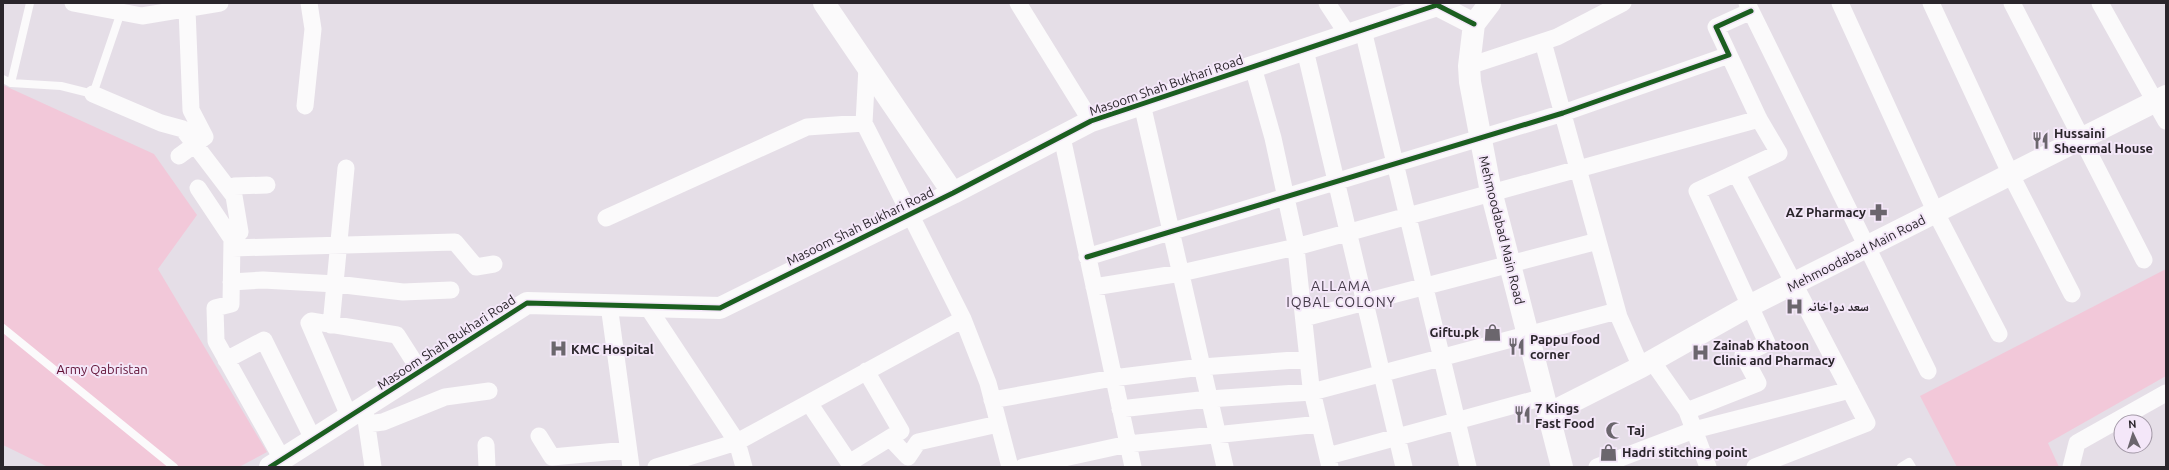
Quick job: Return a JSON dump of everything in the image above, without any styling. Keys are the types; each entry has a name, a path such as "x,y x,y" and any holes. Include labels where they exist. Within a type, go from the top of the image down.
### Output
{"street":[{"path":"73,3 120,8 142,16 220,3"},
{"path":"306,106 312,29 309,3"},
{"path":"824,3 953,193"},
{"path":"1327,3 1356,33 1396,165 1468,467"},
{"path":"1474,24 1490,3"},
{"path":"1469,66 1557,37 1623,3"},
{"path":"1840,3 1936,213 1998,334"},
{"path":"1931,3 2011,175 2072,294"},
{"path":"2012,3 2144,260"},
{"path":"2100,3 2161,99 2166,121"},
{"path":"1021,4 1091,122"},
{"name":"Masoom Shah Bukhari Road","path":"276,463 313,439 360,416 420,371 528,302 720,308 953,193 1091,122 1437,6 1474,24"},
{"path":"1687,411 1758,383 1743,354 1767,343 1752,306 1697,190 1779,153 1759,119 1716,27 1749,7 1866,248 1928,371"},
{"path":"179,156 206,137 191,110 187,9"},
{"name":"Mehmoodabad Main Road","path":"1474,24 1469,66 1481,138 1492,193 1562,467"},
{"path":"1543,42 1617,311 1647,364 1687,411 1708,467"},
{"path":"1305,50 1404,467"},
{"path":"1087,257 1396,165 1563,113 1729,55"},
{"path":"867,67 864,123 963,319 988,383 1010,467"},
{"path":"1253,67 1273,138 1296,247 1312,392 1329,461 1397,437 1457,421 1546,406"},
{"path":"93,94 161,123 183,129 234,196"},
{"name":"Mehmoodabad Main Road","path":"1546,406 1647,364 1752,306 2161,99"},
{"path":"1142,104 1225,467"},
{"path":"1094,287 1181,273 1296,247 1348,231 1759,119"},
{"path":"606,218 807,127 864,123"},
{"path":"1062,137 1133,467"},
{"path":"331,325 340,245 346,168"},
{"path":"1736,173 1867,423 1755,467"},
{"path":"232,243 240,232 234,196 234,186 267,184"},
{"path":"198,188 232,243 230,304 215,308 216,341 276,463"},
{"path":"1304,318 1598,241"},
{"path":"232,243 340,245 455,242 476,267 494,264"},
{"path":"231,282 263,280 336,284 403,292 451,290"},
{"path":"609,305 631,467"},
{"path":"648,306 737,442 744,467"},
{"path":"1120,409 1209,399 1312,392 1528,336 1617,311"},
{"path":"656,467 737,442 963,319"},
{"path":"373,467 360,416 309,323 311,322 397,335 420,371"},
{"path":"226,360 264,340 313,439"},
{"path":"992,400 1113,378 1202,367 1308,358"},
{"path":"809,403 850,465 901,431 866,372"},
{"path":"360,416 383,422 445,397 489,390"},
{"path":"1597,467 1623,462 1694,430 1850,390"},
{"path":"2071,467 2077,443 2166,393"},
{"path":"890,438 908,457 918,442 998,424"},
{"path":"1023,467 1128,444 1320,424"},
{"path":"539,436 552,457 628,450"},
{"path":"486,446 487,467"}],"lane":[{"path":"11,83 30,3"},
{"path":"3,79 11,83 61,86 93,94 120,8"},
{"path":"3,328 174,467"},
{"path":"1901,467 1909,462 1912,467"}],"green space":[{"name":"Army Qabristan","path":"3,85 154,154 197,215 158,269 267,452 239,467 48,467 3,445"},
{"path":"2166,269 2166,376 2048,443 2059,467 1957,467 1920,396"}],"cycle path":[{"path":"270,467 527,303 720,308 953,193 1091,121 1437,5 1474,24"},
{"path":"1087,257 1563,113 1729,55 1716,27 1751,11"}],"place":[{"name":"Hussaini Sheermal House","path":"2041,140"},
{"name":"AZ Pharmacy","path":"1879,212"},
{"name":"سعد دواخانہ","path":"1794,306"},
{"name":"Giftu.pk","path":"1492,332"},
{"name":"Pappu food corner","path":"1517,346"},
{"name":"KMC Hospital","path":"558,349"},
{"name":"Zainab Khatoon Clinic and Pharmacy","path":"1700,352"},
{"name":"7 Kings Fast Food","path":"1522,415"},
{"name":"Taj","path":"1614,430"},
{"name":"Hadri stitching point","path":"1609,452"}],"district":[{"name":"ALLAMA IQBAL COLONY","path":"1341,294"}]}
